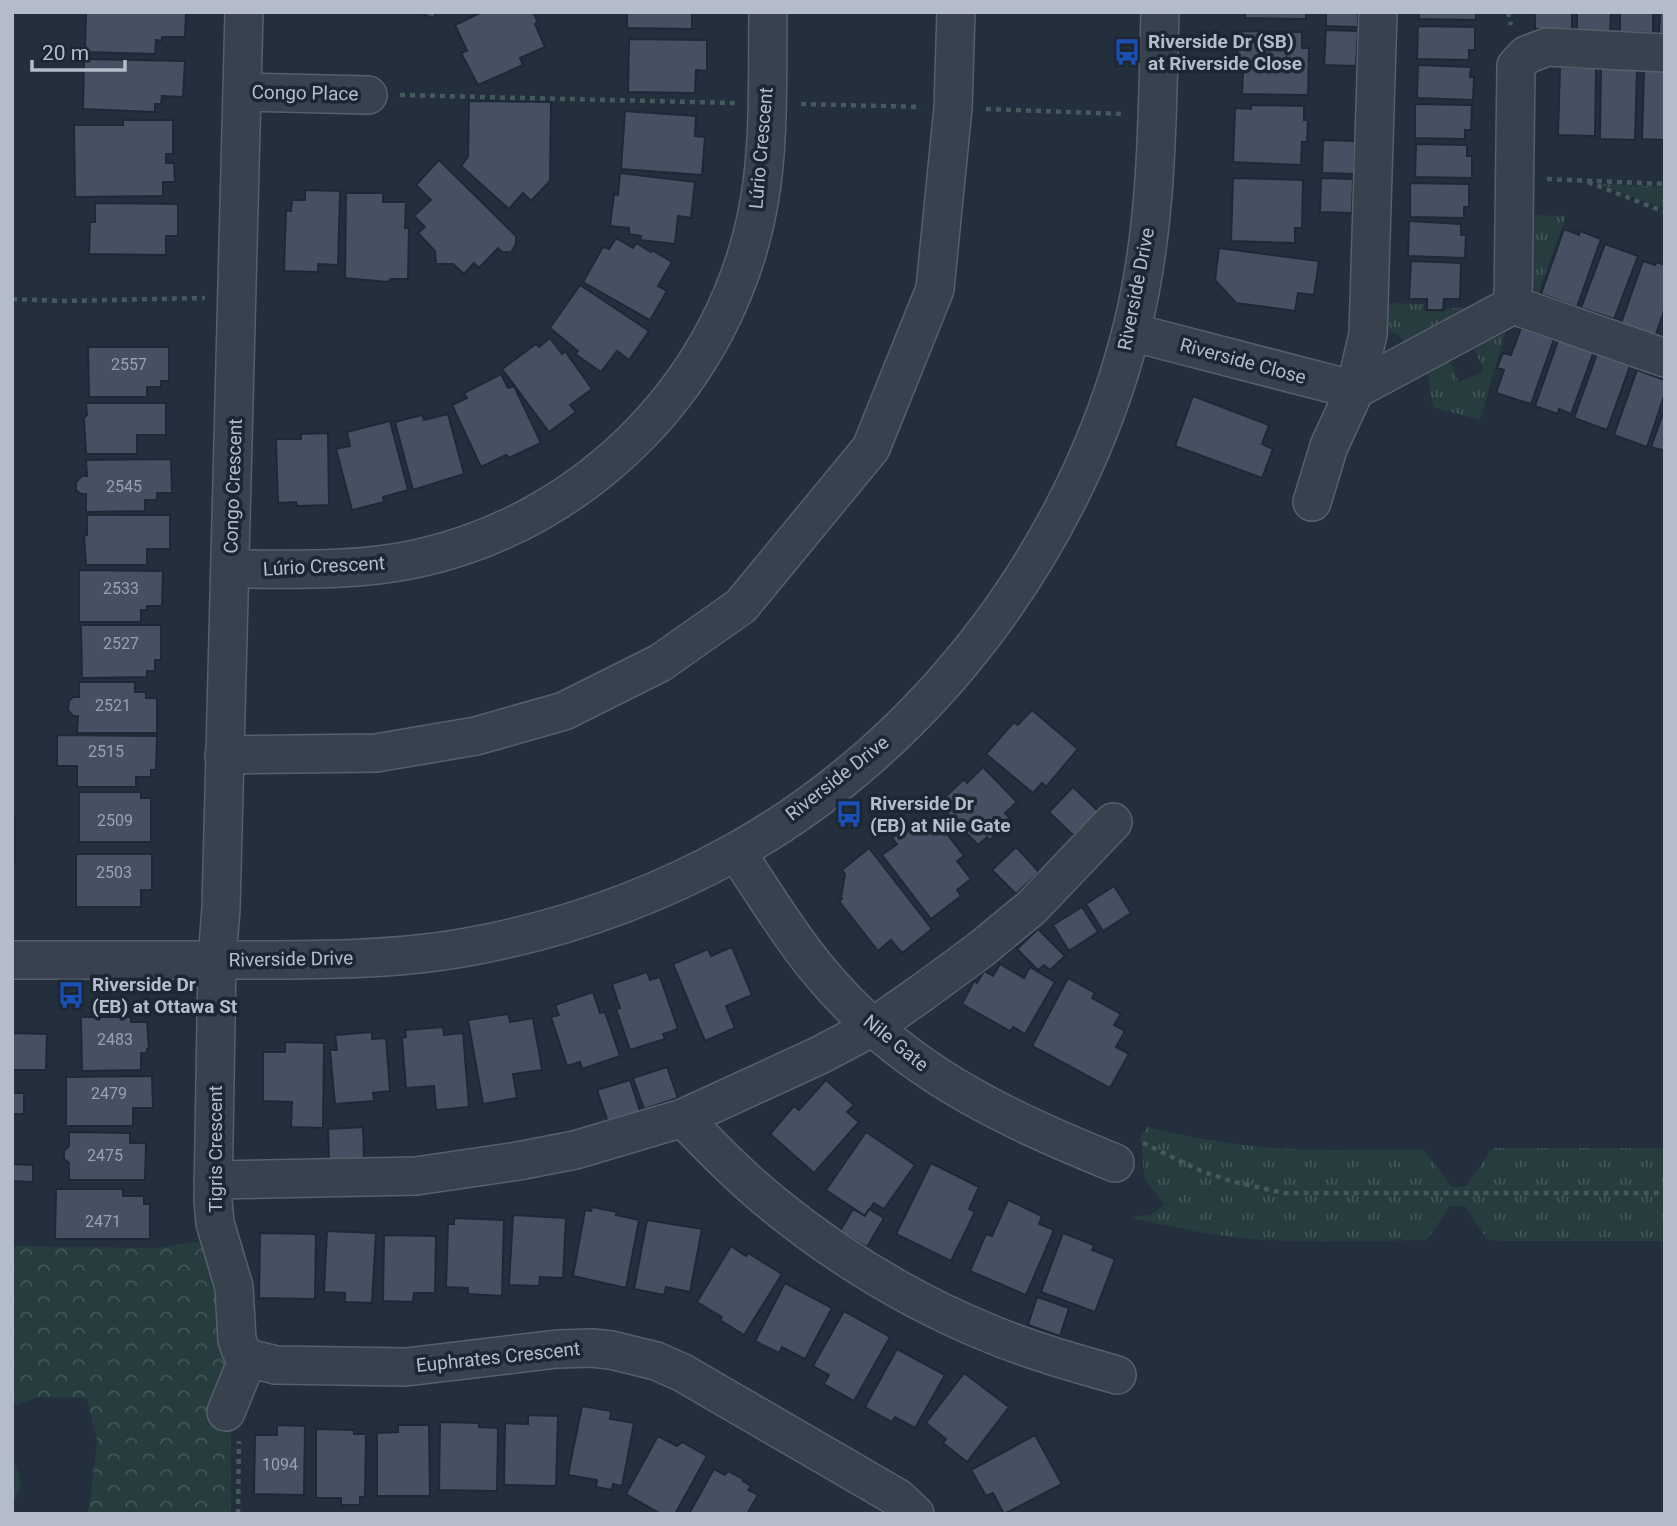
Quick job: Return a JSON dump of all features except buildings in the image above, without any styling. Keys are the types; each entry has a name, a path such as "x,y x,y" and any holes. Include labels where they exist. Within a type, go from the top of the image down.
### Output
{"street":[{"name":"Congo Crescent","path":"217,960 221,908 244,12"},
{"name":"Lúrio Crescent","path":"230,569 370,567 459,548 500,532 565,498 627,448 662,412 690,374 718,327 736,287 748,247 759,204 764,165 768,12"},
{"path":"224,755 376,753 465,738 552,714 615,687 660,663 741,606 871,448 935,289 953,108 956,12"},
{"name":"Riverside Drive","path":"12,960 353,959 470,947 554,926 680,880 736,852 809,804 875,750 939,687 981,638 1040,550 1070,495 1101,421 1131,332 1144,270 1152,208 1160,12"},
{"path":"1312,502 1329,446 1355,390 1368,334 1378,12"},
{"path":"1513,305 1516,66 1526,55 1547,47 1665,53"},
{"name":"Congo Place","path":"242,92 368,94"},
{"path":"1355,390 1513,305 1665,358"},
{"name":"Riverside Close","path":"1131,332 1355,390"},
{"path":"213,1180 416,1176 575,1150 683,1118 773,1079 873,1027 980,950 1031,908 1113,822"},
{"name":"Nile Gate","path":"736,852 813,965 873,1027 928,1070 974,1098 1029,1128 1115,1163"},
{"name":"Tigris Crescent","path":"217,960 213,1180 215,1223 234,1287 237,1340 240,1349 248,1358"},
{"path":"683,1118 771,1202 816,1237 895,1287 992,1334 1051,1356 1118,1375"},
{"name":"Euphrates Crescent","path":"248,1358 276,1365 407,1367 557,1349 592,1348 627,1353 656,1361 683,1373 898,1498 915,1514"},
{"path":"226,1412 248,1358"}],"path":[{"path":"368,94 738,103"},
{"path":"793,104 1125,114"},
{"path":"1515,178 1665,184"},
{"path":"1584,180 1665,212"},
{"path":"12,299 65,301 238,297"},
{"path":"1115,1163 1127,1137 1201,1171 1234,1182 1284,1193 1665,1193"},
{"path":"226,1412 240,1420 238,1514"}],"green space":[{"path":"1601,184 1665,187 1665,209"},
{"path":"1530,215 1566,216 1538,294 1530,278"},
{"path":"1385,303 1424,304 1424,311 1445,312 1447,308 1481,309 1408,346 1400,336 1381,328"},
{"path":"1505,333 1480,420 1433,407 1427,370 1449,359 1459,382 1484,371 1474,348"},
{"path":"1148,1127 1220,1142 1275,1148 1424,1150 1452,1187 1466,1186 1493,1148 1665,1148 1665,1241 1487,1239 1465,1206 1450,1206 1427,1240 1250,1239 1204,1233 1128,1217 1151,1215 1165,1205 1144,1177 1141,1136"},
{"path":"202,1241 212,1247 232,1364 212,1399 215,1413 231,1433 231,1514 88,1514 97,1441 87,1398 39,1397 12,1406 12,1246 155,1248"},
{"path":"12,1451 21,1482 12,1510"}],"place":[{"name":"Riverside Dr (SB) at Riverside Close","path":"1127,52"},
{"name":"Riverside Dr (EB) at Nile Gate","path":"849,814"},
{"name":"Riverside Dr (EB) at Ottawa St","path":"71,995"}]}
